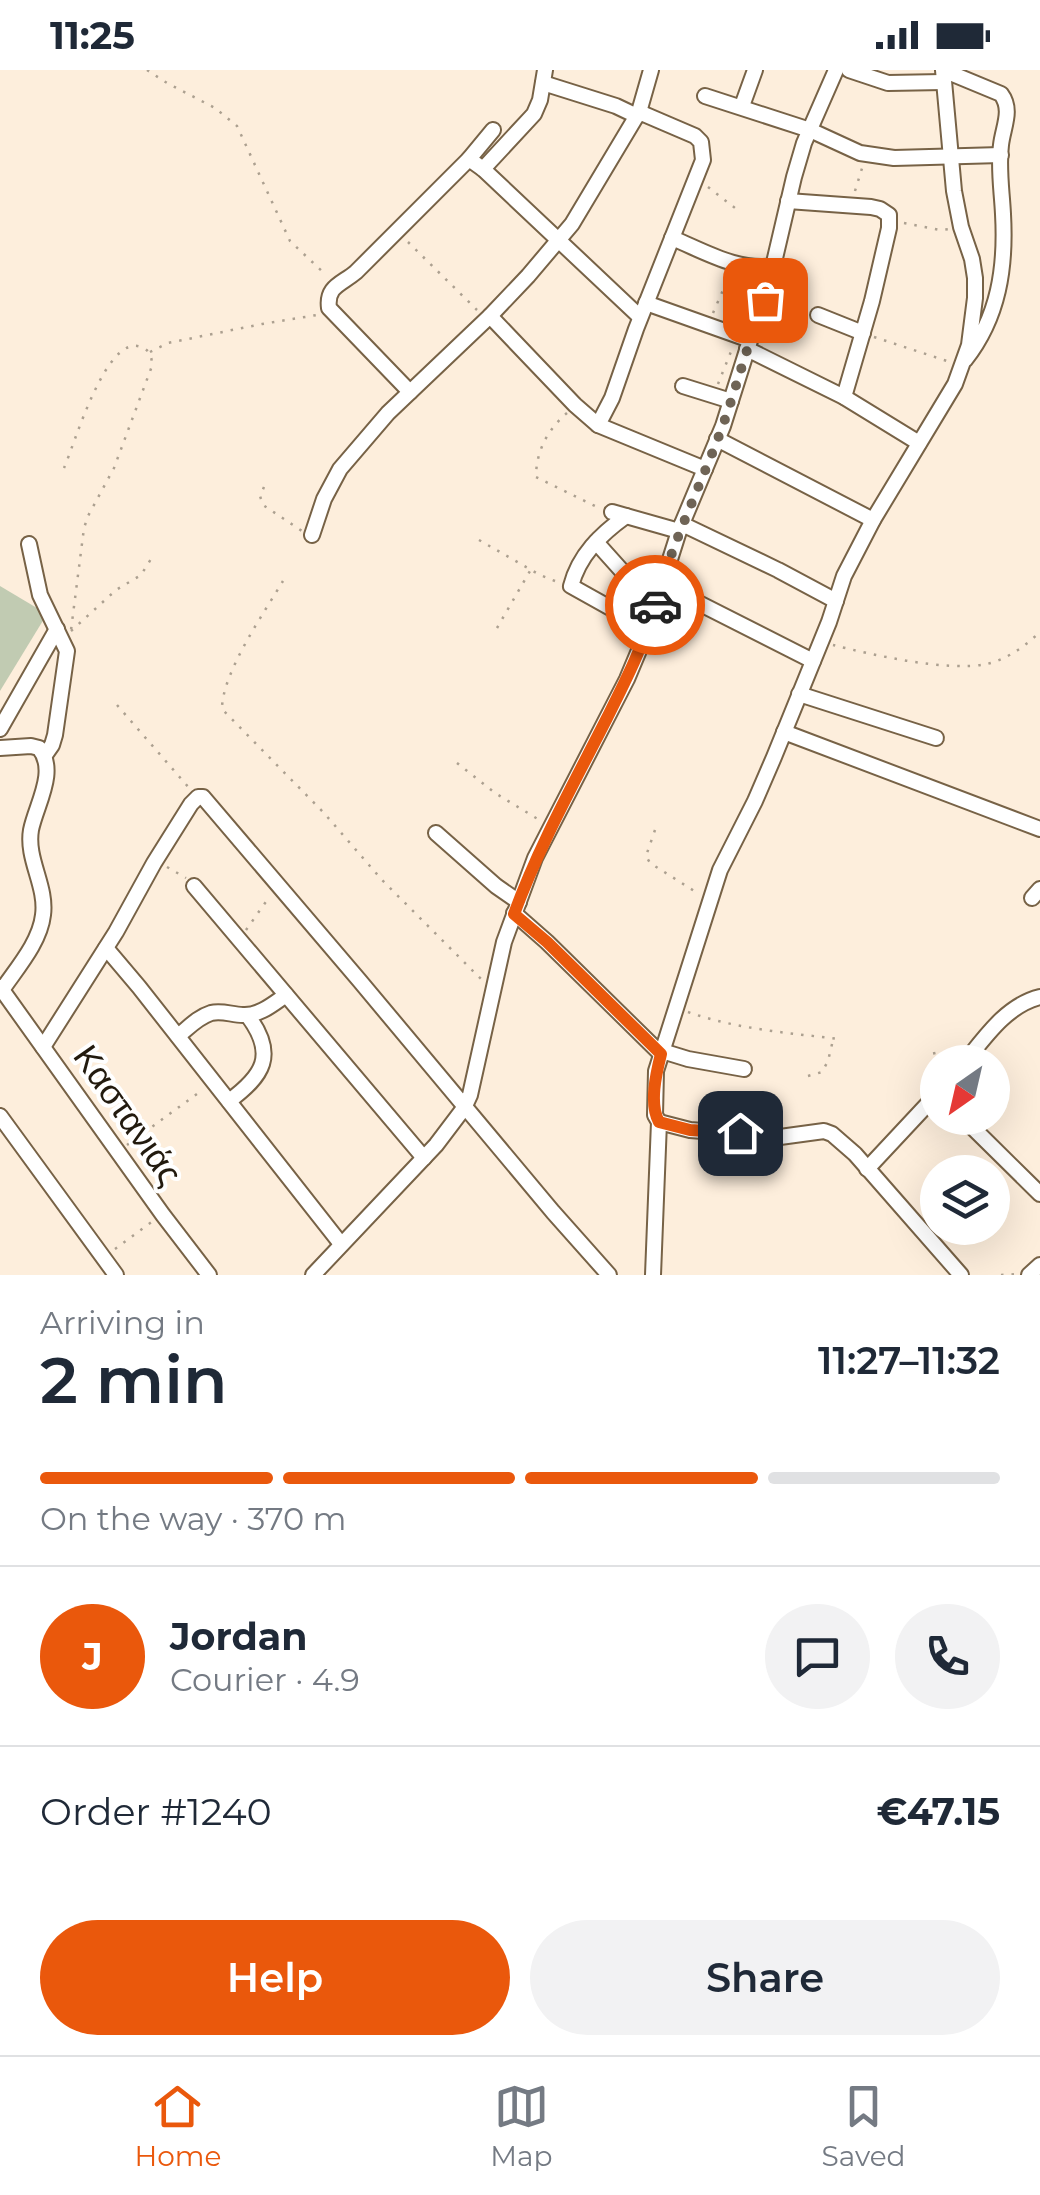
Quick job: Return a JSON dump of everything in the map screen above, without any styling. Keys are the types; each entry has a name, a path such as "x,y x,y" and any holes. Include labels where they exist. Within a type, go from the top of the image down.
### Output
{"street":[{"path":"312,536 324,498 340,469 388,413 490,316 572,224 638,114 651,70"},
{"path":"742,106 754,70"},
{"path":"313,1275 424,1158 470,1095 504,942 516,908 536,858 648,629 681,528 718,438 744,341 765,300 788,201 810,130 836,70"},
{"path":"849,70 872,79 908,76 943,82"},
{"path":"653,1275 659,1122 655,1115 655,1086 709,900 814,660 844,576 976,346 989,321 1002,275 1001,155 1006,100 1001,94 942,70 949,156 961,227 975,278 964,363"},
{"path":"483,169 534,114 544,76 673,125 701,142 702,160 612,398 598,424"},
{"path":"705,96 810,130 866,154 894,158 1001,155"},
{"path":"410,392 333,312 329,293 396,232 494,130"},
{"path":"469,159 643,310 708,324 744,341 919,443"},
{"path":"788,201 880,208 887,212 889,228 844,397"},
{"path":"672,238 734,263 758,269 775,266"},
{"path":"490,316 598,424 705,468"},
{"path":"818,316 863,334"},
{"path":"682,386 730,401"},
{"path":"718,438 873,520"},
{"path":"648,629 571,586 580,560 619,514 681,528 778,570 836,601"},
{"path":"596,542 622,571 814,660"},
{"path":"28,544 40,595 67,652 55,735 44,755"},
{"path":"0,729 56,629"},
{"path":"799,694 936,738"},
{"path":"784,732 1040,829"},
{"path":"0,748 39,748 44,755 46,777 30,834 44,913 30,949 1,988"},
{"path":"43,1047 156,860 198,797 202,797 610,1275"},
{"path":"436,833 496,886 547,942 662,1053 744,1069"},
{"path":"194,886 424,1158"},
{"path":"106,948 340,1244"},
{"name":"Καστανιάς","path":"1,988 209,1275"},
{"path":"178,1036 199,1018 212,1013 248,1016 286,995"},
{"path":"979,1045 1021,1002 1040,998"},
{"path":"228,1101 250,1086 263,1063 260,1039 248,1016"},
{"path":"867,1169 920,1112"},
{"path":"0,1116 116,1275"},
{"path":"659,1122 690,1130 780,1137 824,1131 837,1138 867,1169 961,1275"},
{"path":"980,1135 1040,1194"},
{"path":"1030,1275 1040,1265"}],"path":[{"path":"146,70 216,108 237,126 290,241 336,284"},
{"path":"850,206 866,154"},
{"path":"696,176 735,208"},
{"path":"889,220 940,230 961,227"},
{"path":"396,232 452,282 478,312 490,316"},
{"path":"708,324 734,263"},
{"path":"149,352 180,340 333,312"},
{"path":"863,334 964,363"},
{"path":"712,395 728,362 744,341"},
{"path":"64,468 83,416 112,361 122,350 142,347 149,352 152,366 114,468 84,528 70,632 116,590 142,575 151,560"},
{"path":"576,405 548,434 540,451 536,477 619,514"},
{"path":"264,487 260,496 263,506 312,536"},
{"path":"479,540 531,570 571,586"},
{"path":"497,628 531,570"},
{"path":"283,581 233,669 222,709 432,932 493,988"},
{"path":"821,642 920,662 986,664 1010,656 1040,632"},
{"path":"117,705 198,797"},
{"path":"456,763 495,793 552,826"},
{"path":"655,830 646,856 650,862 709,900"},
{"path":"156,860 194,886"},
{"path":"239,939 278,886"},
{"path":"675,1008 714,1020 836,1039 822,1072 808,1076"},
{"path":"119,1154 174,1109 215,1083"},
{"path":"103,1258 163,1216"}],"green space":[{"path":"0,586 47,614 0,691"}],"way so far":[{"path":"655,605 679,532 723,426 765,300"}],"route":[{"path":"655,605 627,678 536,858 514,914 661,1054 655,1086 655,1115 659,1122 690,1130 740,1133"}]}
